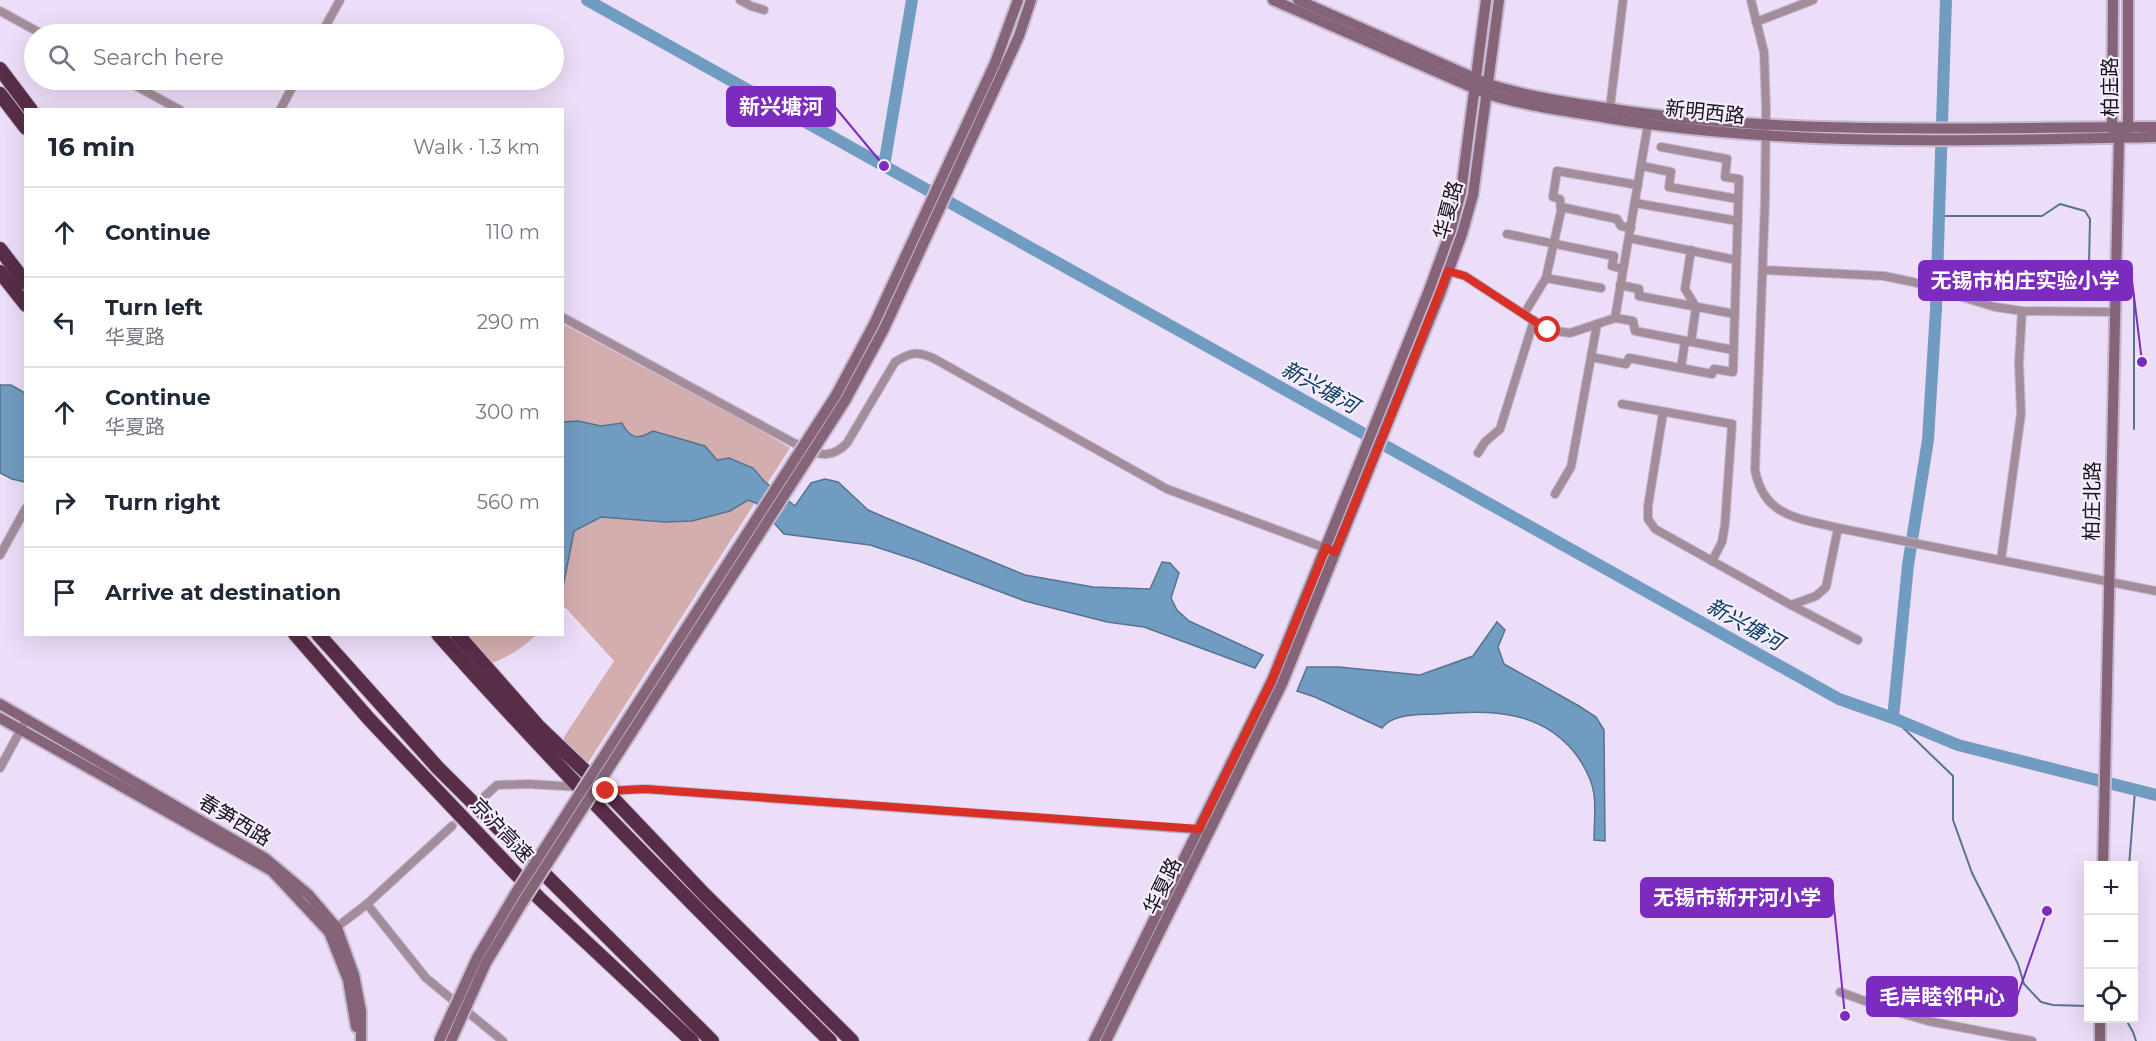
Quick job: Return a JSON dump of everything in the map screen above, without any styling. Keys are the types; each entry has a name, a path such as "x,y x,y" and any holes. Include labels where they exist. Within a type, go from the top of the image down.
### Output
{"highway":[{"path":"0,69 29,108"},
{"path":"0,94 24,125"},
{"path":"0,249 24,280"},
{"path":"0,272 24,302"},
{"name":"京沪高速","path":"297,636 369,719 539,898 692,1041"},
{"name":"京沪高速","path":"320,636 438,768 712,1041"},
{"path":"440,636 518,724 673,885 830,1041"},
{"path":"459,636 538,726 606,791 704,894 852,1041"}],"street":[{"path":"327,24 340,0"},
{"path":"740,0 764,10"},
{"path":"439,1041 477,958 515,894 836,395 874,324 1000,66 1019,36 1031,0"},
{"name":"新明西路","path":"1273,0 1474,89 1487,89 1766,130"},
{"name":"新明西路","path":"1298,0 1475,78 1487,89 1516,103 1692,130 2156,137"},
{"name":"华夏路","path":"1365,465 1376,422 1451,230 1461,192 1486,0"},
{"name":"华夏路","path":"1094,1041 1204,831 1238,776 1282,684 1330,550 1365,465 1387,426 1448,271 1473,195 1499,0"},
{"path":"1610,108 1623,0"},
{"path":"1751,0 1764,52 1766,130 1755,471 1762,495 1786,515 1838,528 2156,591"},
{"path":"1756,22 1813,0"},
{"name":"柏庄路","path":"2113,0 2112,128 2119,138 2128,127 2128,0"},
{"path":"451,1041 486,963 524,900 845,401 884,329 1000,66 1017,1"},
{"path":"0,11 24,24"},
{"path":"143,90 176,108"},
{"path":"281,108 291,90"},
{"path":"1615,318 1648,124"},
{"name":"新明西路","path":"1956,134 2156,127"},
{"name":"柏庄北路","path":"2103,861 2119,138"},
{"path":"1591,357 1626,363 1629,358 1712,374 1714,369 1733,372 1739,179 1725,177 1727,159 1661,147"},
{"path":"1642,166 1671,172 1669,187 1738,200"},
{"path":"1524,314 1545,278 1561,207 1560,198 1553,197 1557,171 1638,185"},
{"path":"1635,203 1738,221"},
{"path":"1561,207 1617,219 1621,226 1630,228"},
{"path":"1507,234 1614,256 1612,266 1623,269"},
{"path":"1629,238 1736,260"},
{"path":"1682,368 1695,307 1685,289 1691,250"},
{"path":"1763,270 1884,276 1913,282 1995,307 2022,311 2114,312"},
{"path":"1448,271 1465,276 1548,330 1570,333 1615,318 1633,321 1635,331 1733,350"},
{"path":"1545,278 1601,288"},
{"path":"1620,285 1639,289 1639,296 1734,314"},
{"path":"2001,560 2021,414 2019,362 2022,311"},
{"path":"564,318 792,442 815,452 829,455 838,453 847,443 895,362 906,354 919,353 933,358 1167,489 1330,550"},
{"path":"1478,453 1485,442 1500,429 1534,321"},
{"path":"1555,494 1571,467 1597,324"},
{"path":"1622,405 1732,424 1725,524 1722,542 1712,561"},
{"path":"1663,413 1648,506 1648,519 1655,529 1858,640"},
{"path":"0,555 24,512"},
{"path":"1791,605 1816,596 1826,587 1838,528"},
{"name":"春笋西路","path":"0,704 23,724 265,858 308,894 333,930 354,975 361,1011 361,1041"},
{"name":"春笋西路","path":"0,718 23,724"},
{"path":"0,768 23,724"},
{"path":"485,796 497,785 528,784 606,791 645,789 1204,831"},
{"path":"333,930 367,904 452,826"},
{"name":"华夏路","path":"1106,1041 1204,831"},
{"path":"367,904 426,978 502,1041"},
{"name":"春笋西路","path":"333,930 348,980 356,1027 355,1041"},
{"path":"1840,992 1928,1021 2032,1041"},
{"path":"2100,1023 2100,1041"}],"shaded area":[{"path":"564,325 750,424 790,448 586,766 564,744 564,737 614,661 565,607"},
{"path":"465,636 535,636 516,651 492,663"}],"water":[{"path":"0,385 11,385 24,392 24,482 0,473"},
{"path":"578,421 601,426 622,423 631,435 639,437 653,431 705,446 717,460 729,458 753,468 764,481 795,506 811,483 825,479 838,482 868,510 1025,575 1093,587 1150,589 1162,562 1170,563 1179,573 1171,598 1177,610 1189,621 1263,655 1255,668 1144,627 1107,622 1025,601 870,545 784,534 756,503 748,500 730,511 692,521 665,522 601,517 574,531 564,582 564,422"},
{"path":"1497,622 1505,630 1498,647 1504,664 1596,717 1604,730 1605,841 1594,840 1594,794 1584,766 1564,741 1549,729 1515,716 1477,712 1400,717 1382,728 1297,691 1307,667 1339,667 1420,675 1473,656"}],"waterway":[{"name":"新兴塘河","path":"587,0 1839,699 1958,745 2156,795"},
{"path":"884,166 912,0"},
{"path":"1893,718 1908,565 1928,440 1936,309 1946,0"},
{"path":"1938,216 2042,216 2060,204 2085,211 2090,219 2089,265 2111,280"},
{"path":"2121,286 2134,295 2134,429"},
{"path":"1893,718 1953,776 1953,820 1972,873 2018,964 2024,984 2041,1002 2053,1005 2084,1006"},
{"path":"2129,861 2135,791"},
{"path":"2128,1023 2136,1041"}],"tunnel":[{"path":"452,826 485,796"}],"place":[{"name":"新兴塘河","path":"884,166"},
{"name":"无锡市柏庄实验小学","path":"2142,362"},
{"name":"毛岸睦邻中心","path":"2047,911"},
{"name":"无锡市新开河小学","path":"1845,1016"}],"route":[{"path":"606,791 645,789 1199,829 1272,680 1326,548 1335,552 1448,271 1465,276 1548,330"}]}
